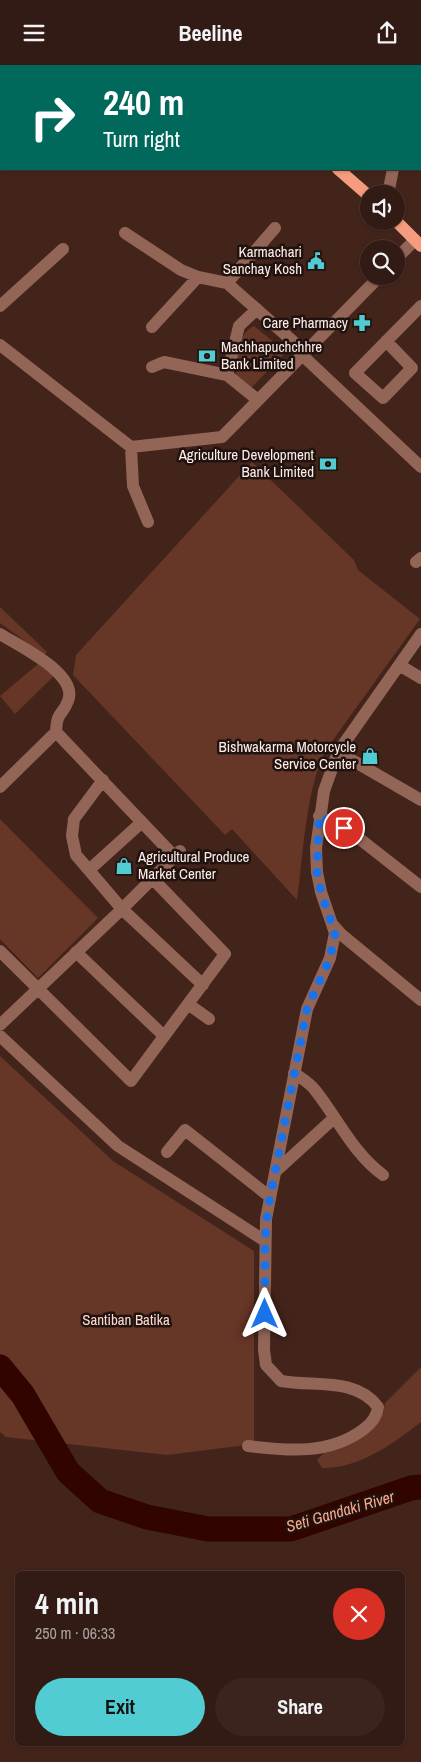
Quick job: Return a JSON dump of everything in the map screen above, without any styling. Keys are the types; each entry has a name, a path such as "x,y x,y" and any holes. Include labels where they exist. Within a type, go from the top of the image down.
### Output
{"main road":[{"path":"339,170 360,188"},
{"path":"405,230 418,243"}],"street":[{"path":"390,185 394,170"},
{"path":"227,283 275,227"},
{"path":"125,233 181,270 198,277 227,283 421,467"},
{"path":"405,252 418,243"},
{"path":"0,306 63,249"},
{"path":"152,327 198,277"},
{"path":"0,345 131,447 222,437 371,285"},
{"path":"386,341 412,368 383,398 355,373 386,341 421,305"},
{"path":"227,375 239,326 256,309"},
{"path":"152,367 164,362 227,375 258,400"},
{"path":"131,447 133,486 148,521"},
{"path":"0,634 59,671 68,686 68,700 56,717 56,732 142,822 177,853 122,909 0,1025"},
{"path":"248,1446 294,1450 334,1445 358,1433 370,1424 377,1414 378,1407 363,1393 349,1387 281,1381 266,1365 265,1241 270,1197 307,1009 330,958 335,933 321,892 317,872 319,816 324,791 338,752 421,634"},
{"path":"399,665 421,678"},
{"path":"0,787 56,732"},
{"path":"338,752 421,800"},
{"path":"103,780 74,819 72,836 76,855 122,909 203,985"},
{"path":"319,816 356,836 421,887"},
{"path":"89,870 142,822"},
{"path":"0,951 131,1081 225,954 152,878"},
{"path":"333,925 342,935 421,1000"},
{"path":"76,953 164,1037"},
{"path":"188,1004 209,1019"},
{"path":"0,1036 118,1146 265,1241"},
{"path":"294,1073 314,1089 333,1119 368,1165 383,1175"},
{"path":"276,1171 333,1119"},
{"path":"167,1152 185,1130 270,1197"}],"green space":[{"path":"254,326 286,352 251,388 236,375 236,361 241,340 249,329"},
{"path":"252,462 354,560 358,570 420,619 328,747 321,762 306,821 297,900 232,829 225,835 73,675 76,655"},
{"path":"0,607 47,652 44,655 0,623"},
{"path":"38,664 54,676 15,714 0,696"},
{"path":"0,819 98,918 38,978 0,939"},
{"name":"Santiban Batika","path":"0,1056 113,1161 254,1251 254,1444 167,1455 6,1437 0,1432"},
{"path":"421,1367 421,1422 399,1439 362,1460 335,1467 322,1468 317,1460 324,1453 355,1442 378,1423 385,1403"}],"waterway":[{"name":"Seti Gandaki River","path":"0,1367 23,1395 68,1472 100,1501 147,1517 208,1529 291,1529 411,1488 421,1487"}],"place":[{"name":"Karmachari Sanchay Kosh","path":"316,261"},
{"name":"Care Pharmacy","path":"362,323"},
{"name":"Machhapuchchhre Bank Limited","path":"207,356"},
{"name":"Agriculture Development Bank Limited","path":"328,464"},
{"name":"Bishwakarma Motorcycle Service Center","path":"370,756"},
{"name":"Agricultural Produce Market Center","path":"124,866"}],"route":[{"path":"265,1314 265,1241 268,1208 307,1009 330,958 335,933 321,892 317,872 316,848 319,816 344,828"}]}
